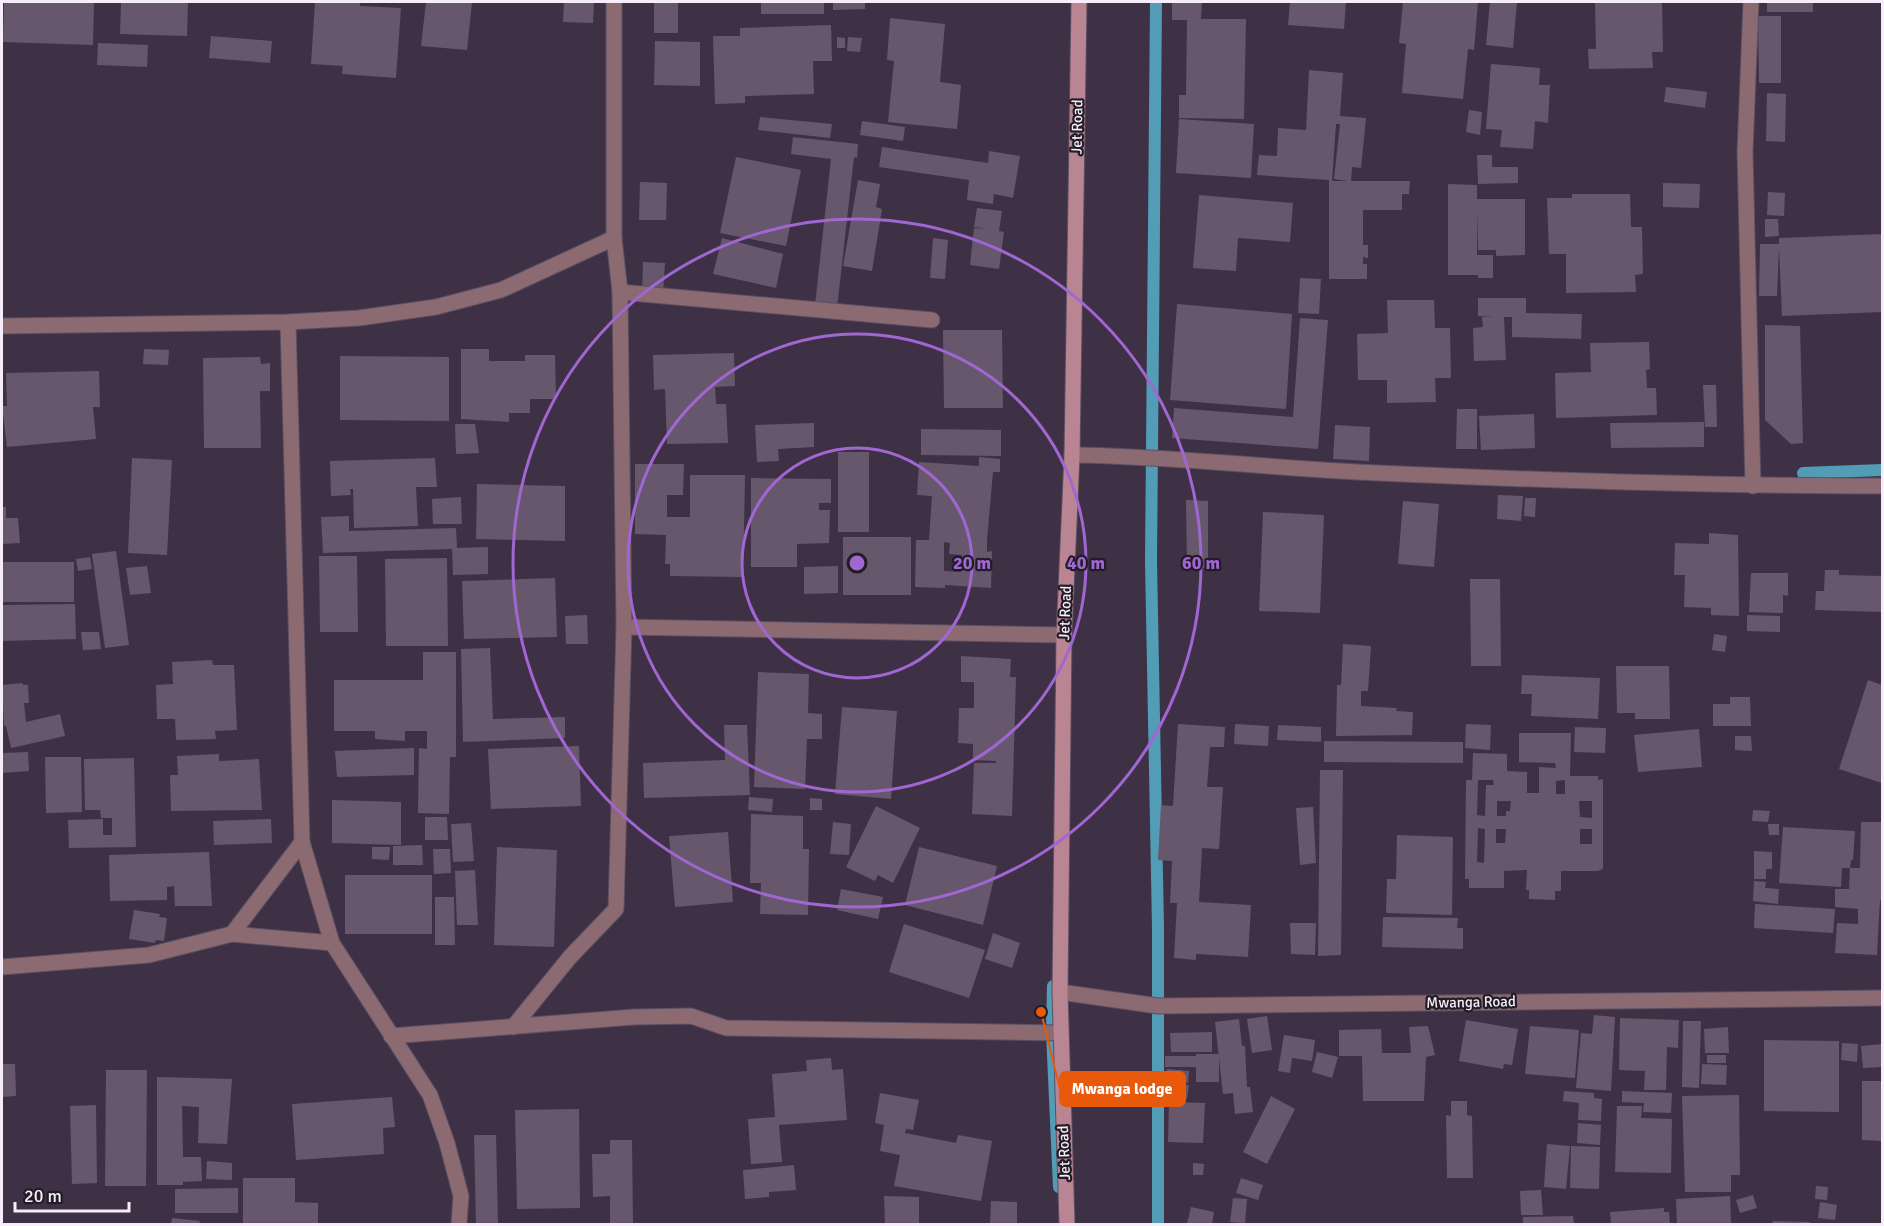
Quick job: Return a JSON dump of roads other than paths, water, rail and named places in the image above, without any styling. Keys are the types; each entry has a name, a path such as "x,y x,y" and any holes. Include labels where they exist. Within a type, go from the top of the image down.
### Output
{"main road":[{"name":"Jet Road","path":"1067,1224 1060,992 1064,635 1072,455 1079,2"}],"street":[{"path":"513,1027 570,957 616,909 624,627 620,292 614,238 614,2"},
{"path":"1751,2 1744,153 1753,486"},
{"path":"2,326 81,322 166,325 359,318 435,307 501,290 614,238"},
{"path":"620,292 932,320"},
{"path":"288,322 302,842 332,943 434,1104 461,1196 459,1224"},
{"path":"1072,455 1153,456 1356,471 1753,486 1882,486"},
{"path":"624,627 1064,635"},
{"path":"232,934 302,842"},
{"path":"2,967 149,955 232,934 332,943"},
{"name":"Mwanga Road","path":"1060,992 1158,1006 1882,998"},
{"path":"391,1036 634,1017 692,1016 726,1028 1060,1033"}],"waterway":[{"path":"1156,2 1151,561 1158,928 1158,1224"},
{"path":"1803,473 1882,470"},
{"path":"1053,986 1052,1033 1059,1187"}],"place":[{"name":"Mwanga lodge","path":"1041,1012"}]}
